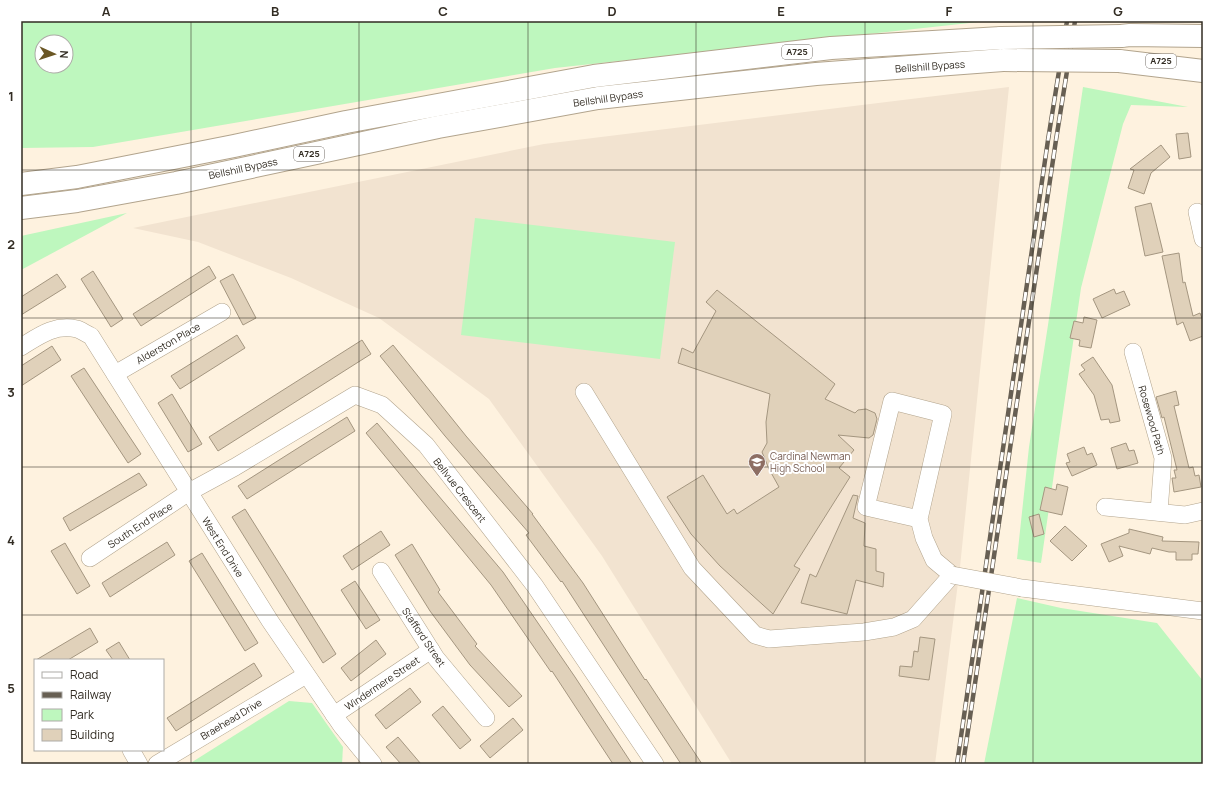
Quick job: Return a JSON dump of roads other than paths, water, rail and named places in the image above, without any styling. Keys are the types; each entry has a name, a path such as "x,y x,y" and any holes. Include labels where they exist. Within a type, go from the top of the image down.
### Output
{"highway":[{"path":"1125,35 1203,27"},
{"name":"A725","path":"21,184 77,177 346,122 594,76 831,48 1001,38 1125,35 1203,36"},
{"name":"Bellshill Bypass","path":"21,208 77,201 176,183 438,127 598,98 816,74 1003,60 1203,61"},
{"path":"1119,60 1203,71"},
{"path":"21,214 77,201"}],"street":[{"path":"1197,212 1203,239"},
{"name":"Alderston Place","path":"115,374 222,312"},
{"name":"West End Drive","path":"21,347 42,334 56,328 77,329 91,336 270,621 306,675 368,762"},
{"name":"Rosewood Path","path":"1133,352 1162,458 1160,512"},
{"path":"584,392 692,568 755,635 769,639 864,632 894,627 913,619 952,575"},
{"name":"Bellvue Crescent","path":"189,492 235,467 355,395 382,405 426,445 535,586 656,764"},
{"path":"919,519 866,507 892,401 944,414 919,519 924,538 934,560 952,575 1022,588 1203,611"},
{"name":"South End Place","path":"90,558 189,492"},
{"path":"1105,507 1185,515 1203,511"},
{"name":"Stafford Street","path":"381,571 436,658 486,718"},
{"name":"Windermere Street","path":"334,715 431,650"},
{"name":"Braehead Drive","path":"156,764 306,675"},
{"path":"132,751 139,764"}],"railway":[{"path":"957,764 1048,140 1067,21"},
{"path":"963,764 1075,21"}],"place":[{"name":"Cardinal Newman High School","path":"757,477"}]}
